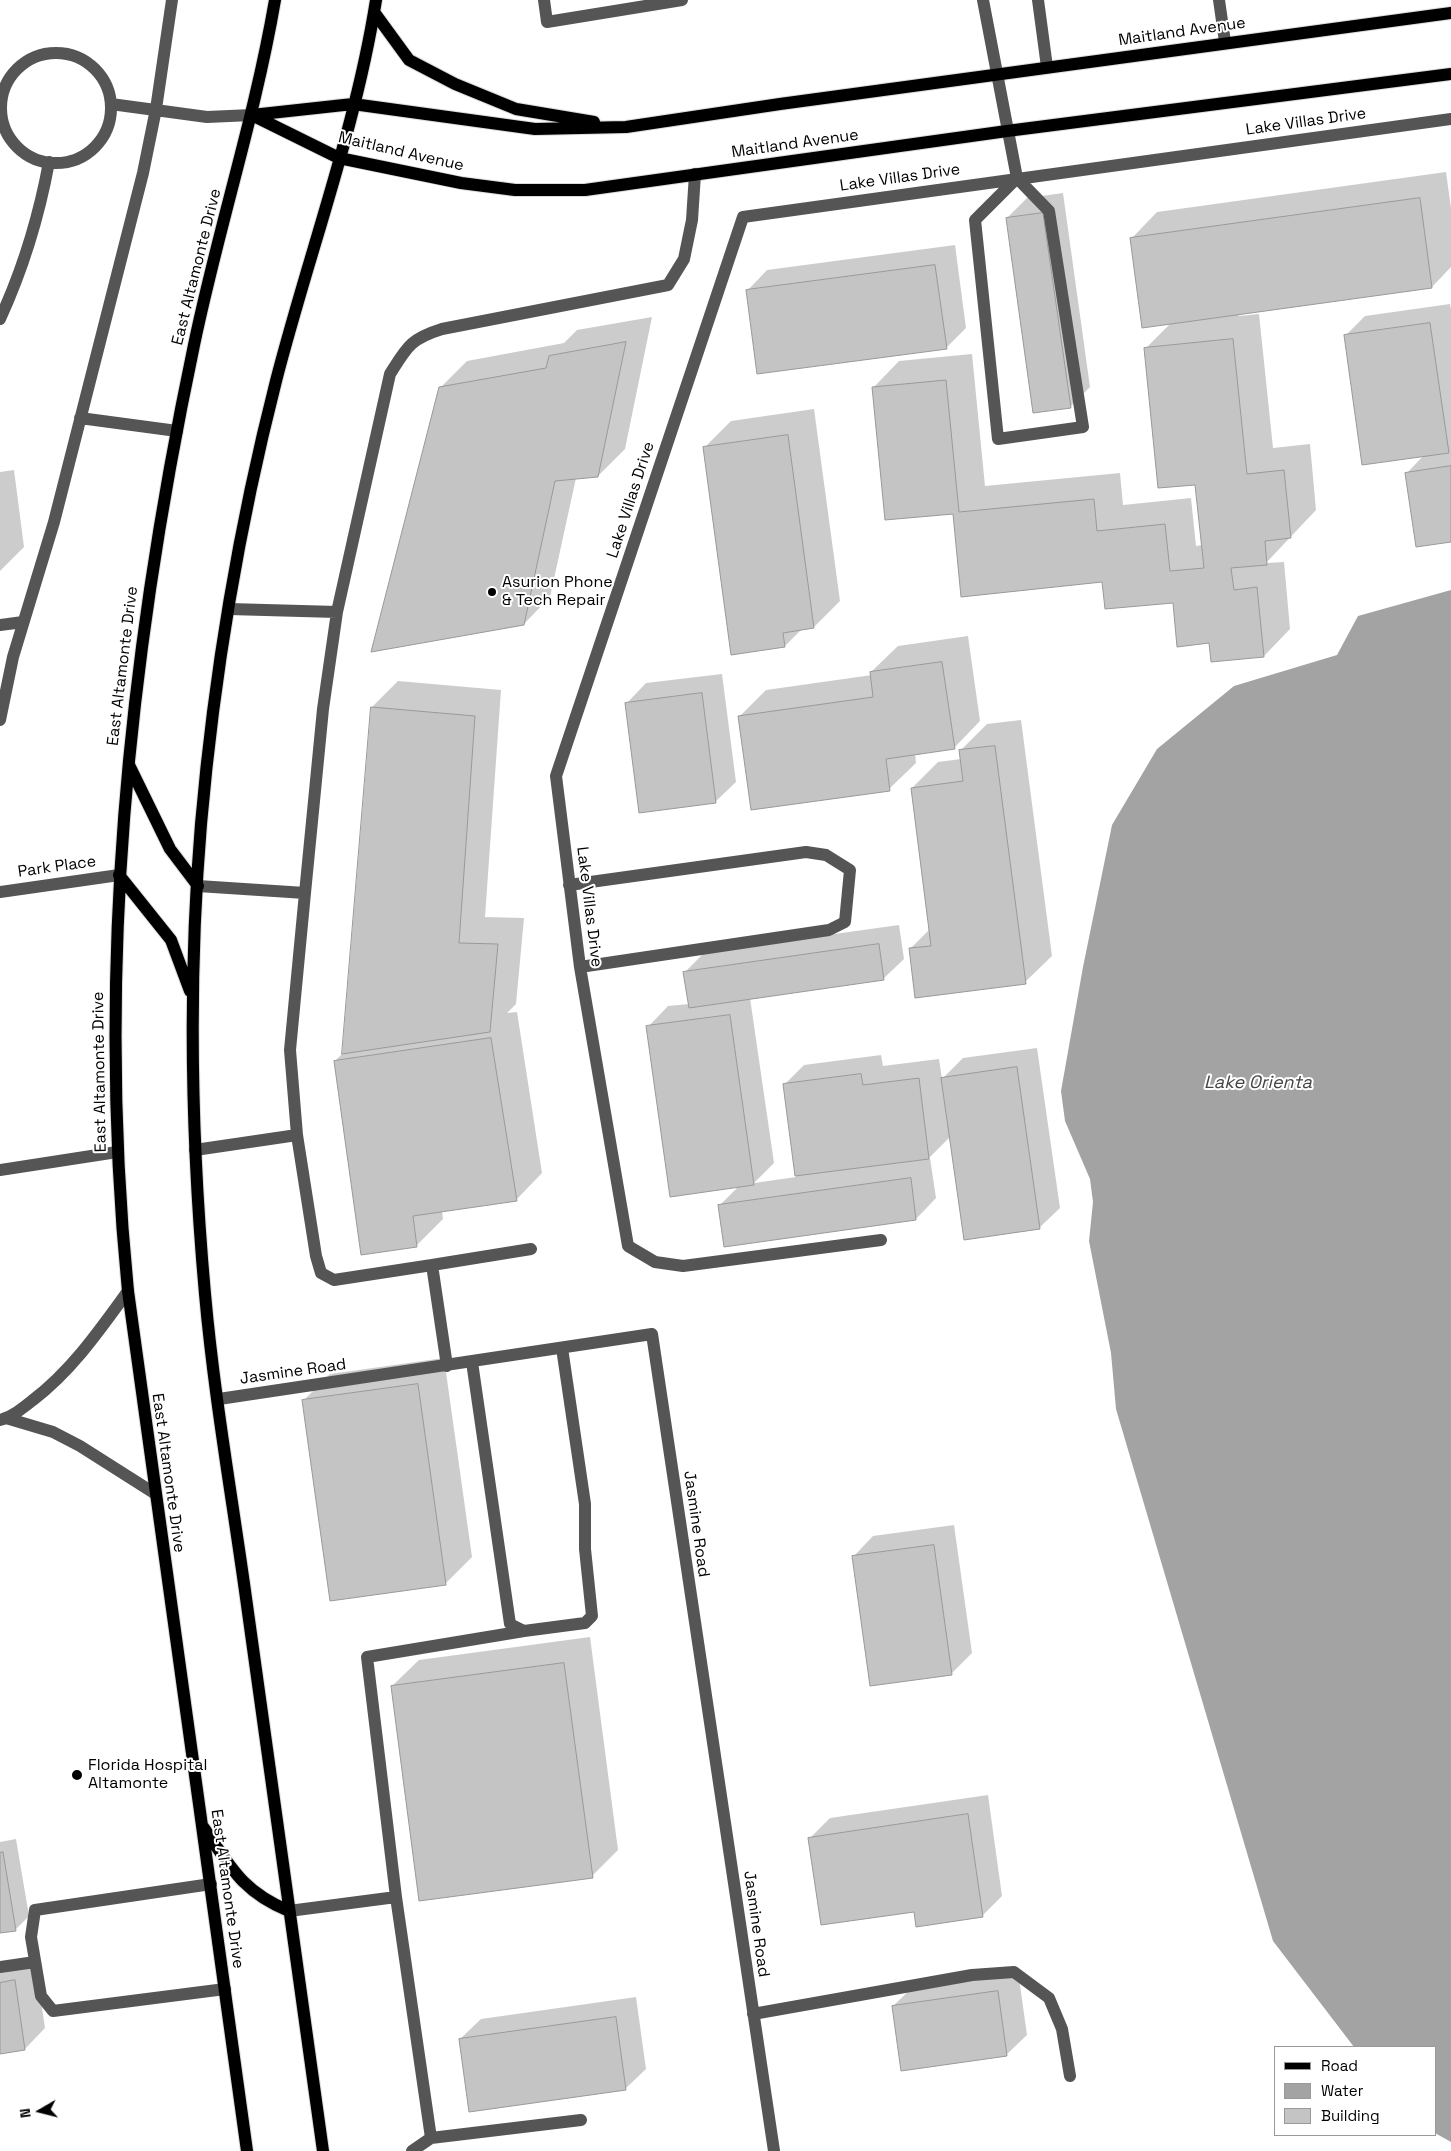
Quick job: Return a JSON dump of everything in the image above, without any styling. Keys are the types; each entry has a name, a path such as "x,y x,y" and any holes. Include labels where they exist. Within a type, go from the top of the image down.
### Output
{"main road":[{"name":"East Altamonte Drive","path":"248,2151 154,1493 128,1291 117,1152 114,1027 119,875 128,762 150,582 177,431 208,284 252,115 275,0"},
{"path":"323,2151 205,1299 195,1150 193,998 201,824 213,719 229,610 258,454 339,158 375,6"},
{"path":"375,6 409,60 455,84 516,109 626,127"},
{"name":"Maitland Avenue","path":"252,115 353,104 535,129 626,127 1225,42 1451,13"},
{"name":"Maitland Avenue","path":"252,115 339,158 461,183 515,190 585,190 1007,131 1451,74"},
{"path":"128,762 170,849 198,886"},
{"path":"119,875 171,940 193,998"},
{"path":"202,1826 233,1871 249,1889 267,1902 290,1911"}],"street":[{"path":"0,720 23,622 54,522 143,173 156,110 172,0"},
{"path":"544,0 547,22 682,0"},
{"path":"983,0 1017,178 1050,211 1083,427 998,439 975,220 1017,178"},
{"path":"1038,0 1047,67"},
{"path":"1218,0 1225,42"},
{"path":"52,53 73,55 92,66 105,83 111,104 109,125 98,144 81,158 61,164 39,161 20,151 7,134 0,112 3,91 14,72 30,59 52,53"},
{"path":"111,104 207,116 252,115"},
{"name":"Lake Villas Drive","path":"881,1240 683,1266 655,1262 628,1246 580,967 556,776 743,217 1451,119"},
{"path":"0,319 18,279 44,190 48,162"},
{"path":"531,1249 334,1280 322,1273 316,1256 297,1135 290,1050 323,709 337,612 390,374 404,351 419,336 442,329 668,285 684,259 692,220 696,174"},
{"path":"80,418 177,431"},
{"path":"229,610 337,612"},
{"path":"0,626 23,622"},
{"path":"569,885 806,852 826,855 850,870 845,922 829,930 580,967"},
{"name":"Park Place","path":"0,892 119,875"},
{"path":"198,886 305,893"},
{"path":"195,1150 297,1135"},
{"path":"0,1170 117,1152"},
{"path":"432,1265 447,1366"},
{"path":"3,1419 44,1391 69,1368 92,1341 128,1291"},
{"name":"Jasmine Road","path":"219,1399 652,1334 774,2151"},
{"path":"430,2138 396,1897 366,1657 524,1631 586,1624 592,1616 585,1550 585,1504 562,1348"},
{"path":"472,1362 510,1624 524,1631"},
{"path":"3,1419 53,1432 80,1446 154,1493"},
{"path":"211,1884 35,1910 31,1936 41,1996 53,2011 225,1989"},
{"path":"290,1911 396,1897"},
{"path":"0,1967 35,1962"},
{"path":"753,2014 972,1975 1014,1972 1049,1998 1062,2029 1070,2076"},
{"path":"412,2151 430,2138 581,2120"}],"water":[{"name":"Lake Orienta","path":"1451,590 1451,2142 1436,2134 1436,2046 1353,2046 1273,1941 1116,1409 1111,1353 1089,1241 1093,1202 1090,1179 1065,1121 1061,1091 1083,967 1112,825 1157,749 1234,686 1337,655 1358,616"}],"building":[{"path":"1420,198 1432,288 1142,328 1130,238"},
{"path":"1043,213 1071,408 1033,413 1006,218"},
{"path":"935,265 947,349 757,374 746,290"},
{"path":"1430,323 1449,453 1362,465 1344,335"},
{"path":"1233,339 1247,474 1284,470 1291,538 1265,541 1267,565 1231,568 1234,590 1257,587 1264,657 1211,662 1209,643 1177,647 1173,603 1105,609 1102,582 961,597 953,514 885,520 872,387 946,380 959,512 1094,499 1097,531 1165,524 1170,571 1204,568 1195,485 1158,488 1144,348"},
{"path":"626,342 598,477 555,481 524,625 371,652 439,387 546,368 549,356"},
{"path":"788,435 814,628 783,633 785,647 731,655 703,447"},
{"path":"1451,466 1451,542 1416,547 1405,473"},
{"path":"942,662 955,749 886,759 890,791 751,810 738,716 873,697 870,672"},
{"path":"702,693 716,803 639,813 625,703"},
{"path":"371,707 475,716 459,943 498,944 490,1032 342,1054"},
{"path":"995,746 1026,984 915,998 909,948 931,946 911,788 963,781 959,750"},
{"path":"879,944 884,980 689,1008 683,972"},
{"path":"730,1015 754,1185 670,1197 646,1026"},
{"path":"491,1038 517,1201 413,1216 417,1247 361,1255 334,1061"},
{"path":"1017,1067 1040,1229 964,1240 941,1078"},
{"path":"861,1074 863,1085 919,1078 929,1159 795,1176 783,1084"},
{"path":"911,1178 916,1220 724,1247 718,1205"},
{"path":"418,1384 446,1585 330,1601 302,1400"},
{"path":"934,1545 952,1675 870,1686 852,1556"},
{"path":"564,1663 593,1878 419,1901 391,1686"},
{"path":"968,1814 983,1917 916,1927 914,1912 821,1925 808,1838"},
{"path":"3,1852 16,1931 0,1933 0,1853"},
{"path":"15,1980 25,2050 0,2054 0,1983"},
{"path":"998,1991 1007,2056 901,2071 892,2006"},
{"path":"616,2017 626,2090 469,2112 459,2039"}],"place":[{"name":"Asurion Phone & Tech Repair","path":"492,592"},
{"name":"Florida Hospital Altamonte","path":"77,1775"}]}
